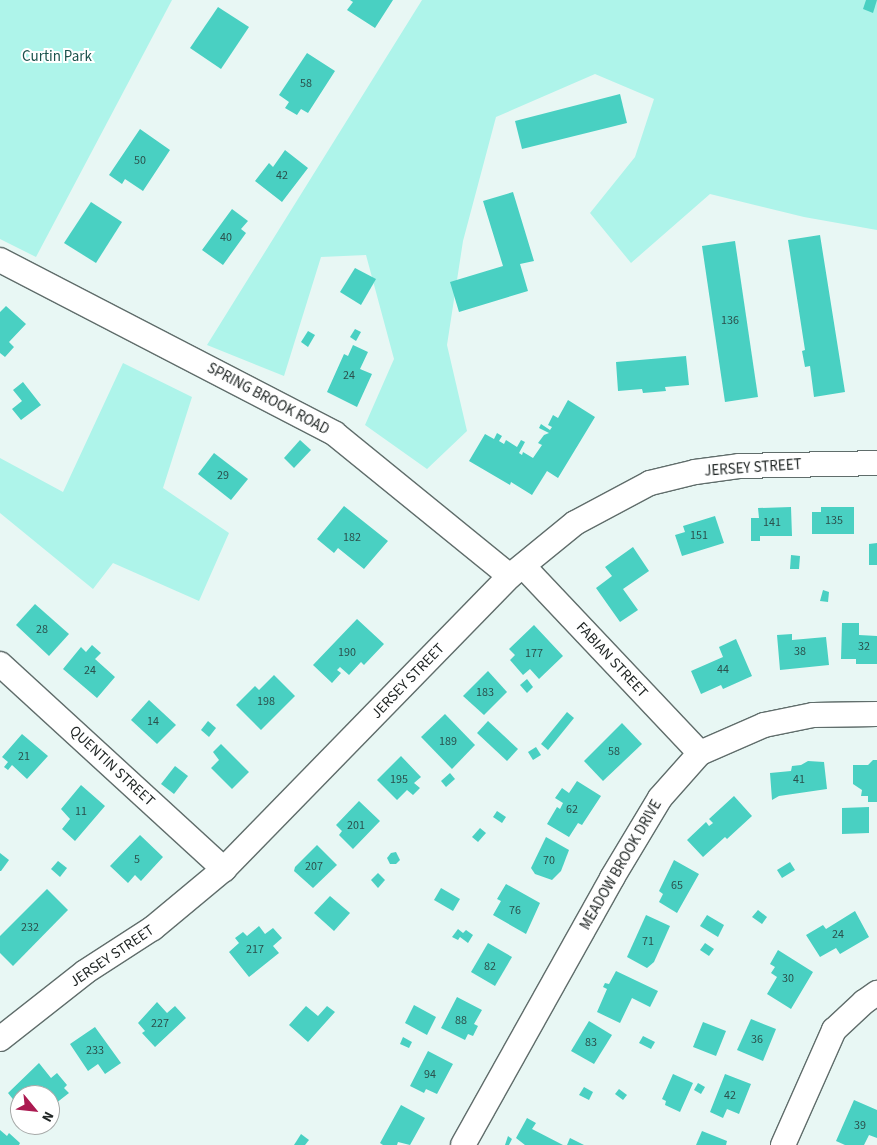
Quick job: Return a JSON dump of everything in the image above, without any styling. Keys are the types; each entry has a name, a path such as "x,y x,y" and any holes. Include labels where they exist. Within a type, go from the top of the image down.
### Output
{"street":[{"name":"SPRING BROOK ROAD","path":"0,260 335,434 517,572"},
{"name":"JERSEY STREET","path":"0,1039 86,972 154,928 224,869 517,572 575,523 650,483 695,472 740,466 877,463"},
{"name":"FABIAN STREET","path":"517,572 700,753"},
{"name":"QUENTIN STREET","path":"0,664 224,869"},
{"name":"MEADOW BROOK DRIVE","path":"463,1145 612,878 660,798 700,753 764,725 813,716 877,714"},
{"path":"783,1145 834,1030 877,993"}],"green space":[{"name":"Curtin Park","path":"0,0 172,0 36,257 0,239"},
{"path":"422,0 877,0 877,230 804,217 710,194 631,263 590,213 635,157 654,99 595,74 496,117 463,241 447,345 467,431 427,469 365,425 394,359 366,255 321,257 284,376 207,345"},
{"path":"123,363 192,397 163,488 229,533 199,601 113,563 93,589 0,513 0,458 63,492"}],"building":[{"path":"350,0 393,0 375,28 347,10 353,2"},
{"path":"866,0 877,0 873,13 863,9"},
{"path":"218,7 249,27 221,69 190,48"},
{"path":"307,53 335,71 308,113 301,109 297,115 285,108 289,102 279,95"},
{"path":"620,94 627,123 522,149 515,121"},
{"path":"140,129 170,150 143,191 125,179 122,184 109,175"},
{"path":"285,150 308,168 282,202 255,181 269,163 273,167"},
{"path":"513,192 534,261 520,264 528,291 459,312 450,282 503,266 483,201"},
{"path":"91,202 122,222 96,263 64,243"},
{"path":"232,209 248,221 241,229 246,233 223,265 202,250"},
{"path":"820,235 845,392 814,397 810,366 805,367 802,351 805,350 788,240"},
{"path":"735,241 758,397 725,402 702,246"},
{"path":"355,268 376,279 361,305 340,292"},
{"path":"6,306 26,324 9,342 14,347 5,357 0,353 0,312"},
{"path":"355,329 361,332 356,341 350,337"},
{"path":"308,331 315,335 308,347 301,342"},
{"path":"353,345 368,352 360,369 372,374 357,407 327,392 344,354 348,356"},
{"path":"686,356 689,385 665,387 666,391 643,393 642,389 618,391 616,362"},
{"path":"23,382 41,405 21,420 12,409 22,401 13,390"},
{"path":"568,400 595,417 558,478 547,471 532,495 511,482 510,485 469,461 485,434 494,439 497,433 502,436 499,441 504,444 506,440 517,447 521,440 525,442 519,453 522,455 523,452 533,458 542,445 538,443 544,435 549,433 539,428 541,424 550,430 552,427 548,425 553,415 558,418"},
{"path":"300,440 311,450 294,468 284,458"},
{"path":"214,453 248,479 231,500 198,474"},
{"path":"344,506 388,541 364,569 338,548 334,553 317,539"},
{"path":"791,507 792,536 760,536 760,541 751,541 751,518 759,518 758,508"},
{"path":"821,507 854,507 854,534 812,534 812,512 821,512"},
{"path":"715,516 724,543 682,556 675,535 685,532 683,526"},
{"path":"877,543 877,565 869,565 869,544"},
{"path":"633,547 649,571 623,589 638,610 620,622 596,588 612,576 605,567"},
{"path":"791,555 800,556 799,569 790,569"},
{"path":"823,590 829,592 828,602 820,601"},
{"path":"35,604 69,634 49,656 16,625"},
{"path":"357,619 384,644 364,665 361,662 349,675 340,667 337,670 341,673 332,683 313,665"},
{"path":"842,623 859,623 859,635 877,636 877,664 856,664 856,659 841,659"},
{"path":"534,625 563,656 539,679 530,669 523,675 510,660 515,655 509,649"},
{"path":"792,634 792,640 826,637 829,665 780,670 777,635"},
{"path":"736,639 752,676 723,689 721,685 701,694 691,671 723,657 719,647"},
{"path":"92,645 101,653 95,659 115,677 97,698 63,669 81,647 86,652"},
{"path":"488,671 507,692 484,715 463,696"},
{"path":"274,675 295,696 261,730 236,705 255,686 259,690"},
{"path":"527,679 533,687 527,693 520,685"},
{"path":"149,700 176,725 157,744 131,720"},
{"path":"567,712 574,718 548,750 541,744"},
{"path":"445,714 475,745 452,769 421,737"},
{"path":"208,721 216,728 209,737 201,730"},
{"path":"488,721 518,749 507,761 477,733"},
{"path":"622,723 642,744 603,781 584,761"},
{"path":"22,734 48,756 27,779 12,765 8,770 4,767 8,762 2,757"},
{"path":"221,744 249,772 232,789 211,768 219,760 213,752"},
{"path":"536,747 541,755 533,760 528,752"},
{"path":"401,756 421,777 414,783 420,788 413,795 407,790 397,800 377,780"},
{"path":"873,760 877,760 877,802 868,802 868,796 861,796 862,790 853,784 853,765 868,765"},
{"path":"808,761 824,762 827,789 779,796 772,800 770,773 791,771 792,766 801,765"},
{"path":"175,766 188,776 174,794 161,784"},
{"path":"450,773 455,779 446,787 441,781"},
{"path":"577,781 601,796 582,825 578,823 569,837 547,824 557,807 560,809 563,803 555,798 562,788 569,793"},
{"path":"81,785 105,806 75,841 62,829 70,819 61,809"},
{"path":"734,796 752,816 727,839 725,837 703,857 687,840 706,822 709,826 713,823 709,819"},
{"path":"359,801 380,821 353,849 339,835 342,831 336,825"},
{"path":"869,807 869,833 842,834 842,808"},
{"path":"497,811 506,817 502,823 493,817"},
{"path":"480,828 486,833 478,842 472,837"},
{"path":"140,835 163,857 141,881 135,875 128,883 110,866"},
{"path":"546,837 569,850 561,871 552,880 535,874 531,868"},
{"path":"317,845 337,865 313,888 294,871 295,867"},
{"path":"396,852 400,860 396,864 390,864 387,858 391,853"},
{"path":"0,853 9,860 1,871 0,871"},
{"path":"674,860 699,874 677,913 659,902 663,894 659,891"},
{"path":"58,861 67,868 60,877 51,869"},
{"path":"790,862 795,870 782,878 777,870"},
{"path":"378,873 385,880 378,888 371,880"},
{"path":"506,884 540,903 526,934 493,915 501,901 497,899"},
{"path":"441,888 460,899 453,911 434,900"},
{"path":"47,889 68,910 13,966 0,953 0,936"},
{"path":"330,896 350,913 334,931 314,913"},
{"path":"758,910 767,917 762,924 752,917"},
{"path":"855,911 869,937 840,954 836,948 820,957 806,935 823,925 826,929"},
{"path":"646,915 670,926 654,962 647,968 627,957"},
{"path":"707,915 724,925 718,937 700,926"},
{"path":"259,926 265,934 273,928 282,938 273,946 279,953 249,977 229,952 239,943 235,938 243,932 247,936"},
{"path":"458,929 463,933 466,930 473,935 468,943 460,937 458,940 452,937"},
{"path":"488,943 512,957 495,986 471,972"},
{"path":"705,943 714,949 709,956 700,950"},
{"path":"778,950 813,972 791,1009 767,994 777,977 771,973 775,967 770,964"},
{"path":"616,971 658,991 650,1007 632,998 620,1023 597,1012 607,989 603,987 605,983 609,984"},
{"path":"457,997 482,1010 474,1024 478,1026 473,1036 468,1034 465,1040 441,1028"},
{"path":"157,1002 167,1013 175,1006 186,1018 155,1047 142,1033 145,1031 138,1023"},
{"path":"414,1005 436,1017 427,1035 405,1023"},
{"path":"306,1006 318,1016 327,1006 335,1012 308,1042 289,1025"},
{"path":"751,1019 776,1029 763,1061 737,1050"},
{"path":"589,1021 612,1035 594,1064 571,1051"},
{"path":"703,1022 726,1031 716,1056 693,1047"},
{"path":"95,1027 121,1063 105,1074 98,1064 88,1071 70,1044"},
{"path":"643,1036 655,1042 651,1049 639,1043"},
{"path":"403,1037 412,1042 409,1048 400,1044"},
{"path":"428,1051 453,1064 437,1094 426,1089 424,1093 410,1086"},
{"path":"39,1063 51,1078 57,1073 67,1085 64,1088 69,1093 60,1100 60,1085 16,1085"},
{"path":"673,1074 693,1083 680,1112 665,1105 666,1101 662,1099"},
{"path":"725,1074 751,1084 739,1114 727,1109 723,1118 710,1112"},
{"path":"698,1083 705,1087 701,1094 694,1090"},
{"path":"584,1087 593,1092 589,1100 579,1095"},
{"path":"619,1089 627,1095 623,1100 615,1094"},
{"path":"854,1100 877,1110 877,1138 869,1135 864,1145 845,1145 836,1141"},
{"path":"401,1105 425,1118 410,1145 398,1142 397,1145 383,1145 380,1143"},
{"path":"527,1118 536,1123 532,1129 563,1145 525,1145 516,1138"},
{"path":"0,1130 7,1136 9,1133 20,1143 19,1145 0,1145"},
{"path":"702,1131 727,1141 726,1145 696,1145"},
{"path":"301,1134 309,1140 305,1145 294,1145"},
{"path":"508,1136 512,1139 509,1145 505,1145"},
{"path":"570,1138 584,1145 567,1145"}]}
